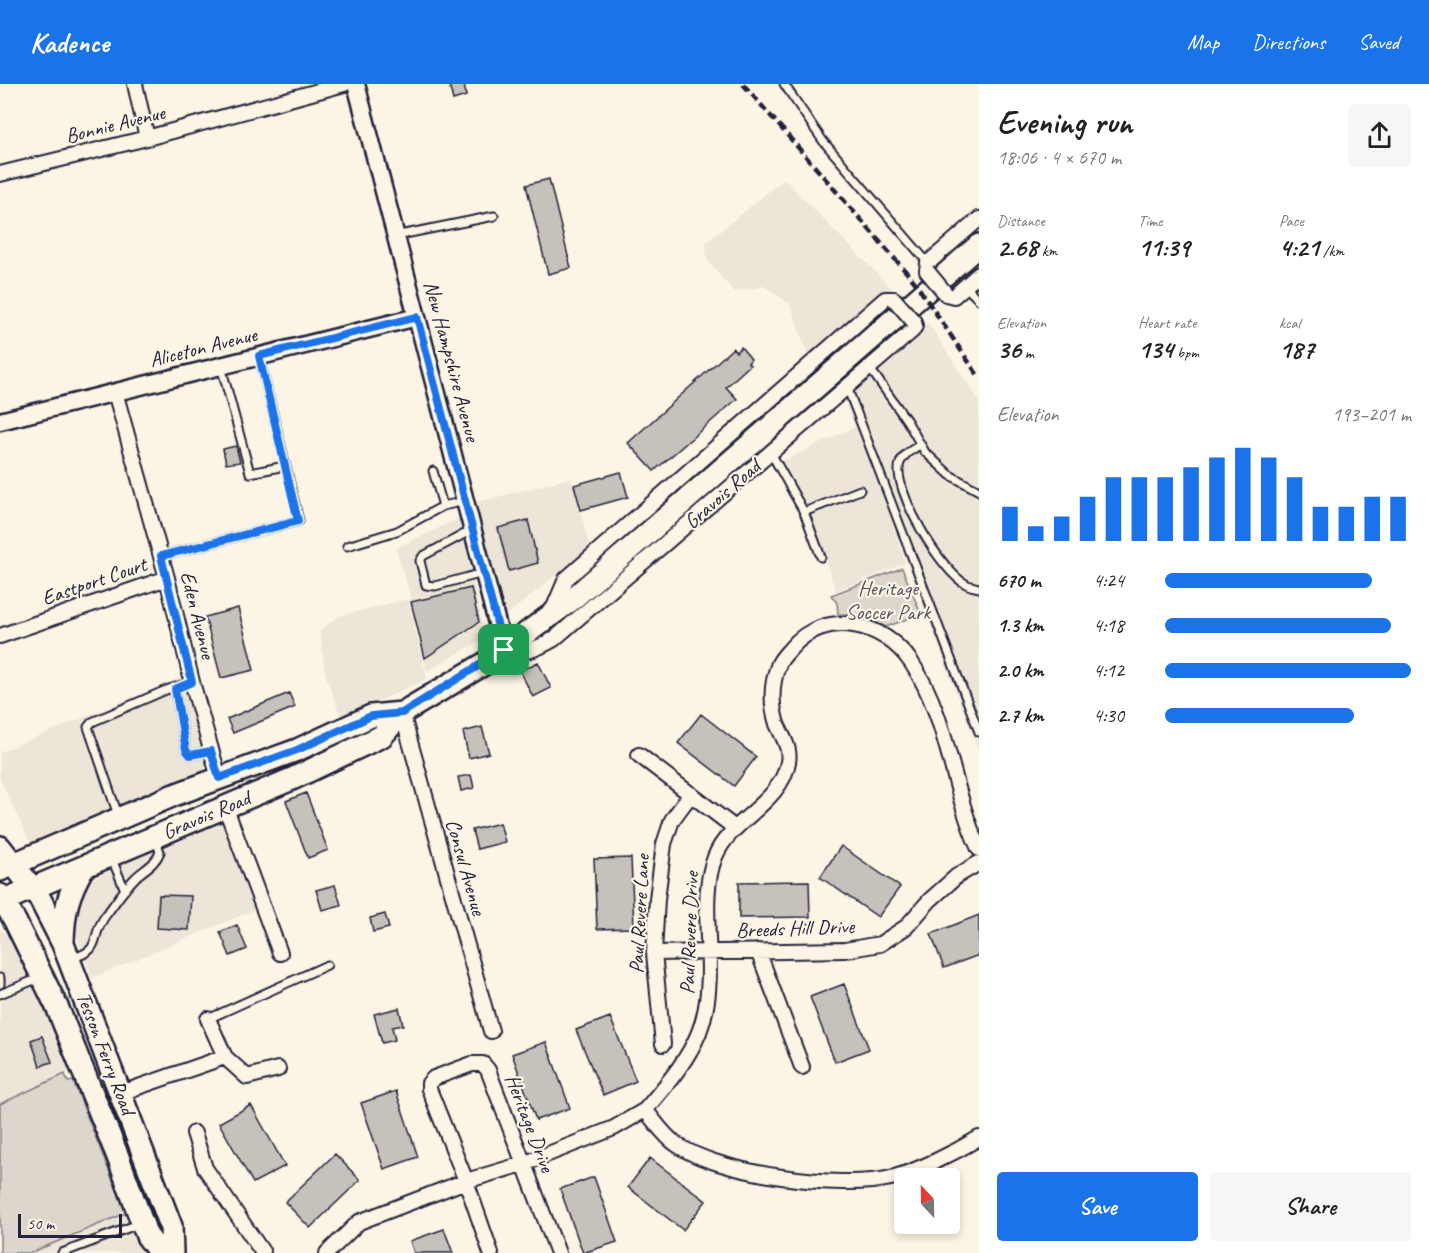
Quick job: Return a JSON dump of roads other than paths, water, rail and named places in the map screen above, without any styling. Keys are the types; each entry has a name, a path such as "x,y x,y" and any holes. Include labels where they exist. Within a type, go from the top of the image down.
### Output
{"main road":[{"name":"Gravois Road","path":"1,899 33,889 292,779 382,736 402,713 504,650 549,618 979,246"},
{"name":"Gravois Road","path":"7,867 219,778 297,750 371,716 402,713"},
{"name":"Tesson Ferry Road","path":"0,847 7,867 33,889 66,952 171,1226 172,1253"},
{"path":"66,952 66,905 69,893 83,868"},
{"name":"Tesson Ferry Road","path":"1,899 42,977 118,1157 147,1236 160,1253"}],"street":[{"path":"135,84 147,138"},
{"name":"Bonnie Avenue","path":"0,174 147,138 344,84"},
{"name":"New Hampshire Avenue","path":"356,84 504,650"},
{"path":"979,219 928,267 946,294 954,296 979,274"},
{"name":"Gravois Road","path":"504,650 519,654 540,647 554,639 912,331 915,326 914,322 894,299 885,299 566,579 549,618"},
{"name":"Aliceton Avenue","path":"0,421 417,317"},
{"name":"Eden Avenue","path":"115,392 167,578 192,682 219,778"},
{"name":"Eastport Court","path":"0,636 167,578"},
{"name":"Paul Revere Drive","path":"327,1253 359,1222 466,1181 523,1164 614,1128 645,1110 679,1071 699,1035 706,1013 709,991 708,879 715,856 735,828 783,782 789,761 788,750 771,702 778,664 798,640 814,630 840,623 857,624 878,632 897,644 912,662 945,734 969,828 979,849"},
{"name":"Consul Avenue","path":"402,713 491,1031"},
{"path":"639,755 735,828"},
{"name":"Paul Revere Lane","path":"663,1044 654,953 657,899 664,844 672,820 691,794"},
{"path":"225,806 280,953"},
{"name":"Breeds Hill Drive","path":"654,953 845,950 880,944 906,927 930,900 957,876 979,863"},
{"path":"758,951 802,1067"},
{"path":"208,1018 225,1057 247,1077 278,1069"},
{"path":"121,1093 225,1057"},
{"name":"Heritage Drive","path":"491,1253 466,1181 429,1089 429,1083 434,1078 472,1064 483,1064 488,1070 558,1253"},
{"path":"645,1110 675,1144 728,1167 810,1180 854,1183 891,1178 979,1138"},
{"path":"194,1133 205,1168 263,1253"}],"lane":[{"path":"784,84 823,141 928,267"},
{"path":"395,236 494,216"},
{"path":"966,287 979,300"},
{"path":"161,556 298,521 259,356"},
{"path":"221,366 250,473 285,466"},
{"path":"869,367 907,421 920,445 950,475 979,491"},
{"path":"847,387 883,487 979,732"},
{"path":"920,445 904,455 899,465 902,493 939,559 964,584 979,588"},
{"path":"771,453 804,512 821,557"},
{"path":"434,471 443,506"},
{"path":"804,512 860,490"},
{"path":"347,546 397,531 443,506 465,501"},
{"path":"472,530 423,556 420,561 426,585 435,586 483,573"},
{"path":"119,819 88,727 92,722 166,690 192,682"},
{"path":"175,689 186,750 190,755 211,751"},
{"path":"66,952 87,954 92,950 99,924 134,879 157,860 160,852 155,837"},
{"path":"110,856 125,890"},
{"path":"208,1018 327,965"},
{"path":"0,993 42,977"},
{"path":"62,1253 142,1223"}],"railway":[{"path":"743,84 914,281 979,377"}],"park label":[{"name":"Heritage Soccer Park","path":"888,600"}]}
